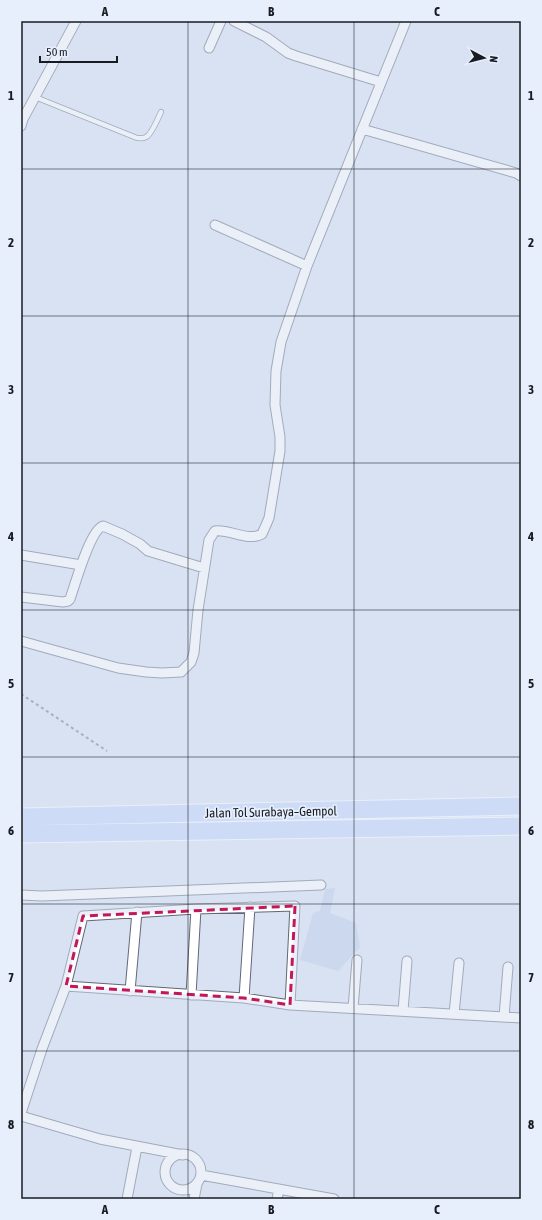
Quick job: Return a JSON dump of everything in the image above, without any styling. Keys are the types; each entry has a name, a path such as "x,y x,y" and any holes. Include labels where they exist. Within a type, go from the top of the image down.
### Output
{"highway":[{"name":"Jalan Tol Surabaya–Gempol","path":"21,817 521,806"},
{"name":"Jalan Tol Surabaya–Gempol","path":"21,834 521,826"}],"street":[{"path":"22,121 76,21"},
{"path":"209,48 221,21"},
{"path":"234,21 262,34 288,53 381,82"},
{"path":"21,641 118,668 146,672 181,672 191,662 194,653 198,610 209,540 215,531 221,530 252,537 262,534 269,518 280,451 280,437 275,405 276,371 281,342 307,266 406,21"},
{"path":"362,129 516,173 521,176"},
{"path":"215,225 307,266"},
{"path":"21,597 63,602 68,601 95,532 99,527 103,526 140,544 148,552 204,568"},
{"path":"21,556 81,565"},
{"path":"21,895 42,896 111,894 321,886"},
{"path":"194,1199 201,1170 197,1161 188,1155 137,1147 100,1139 21,1115 42,1049 66,986 83,916 196,909 295,906 290,1005"},
{"path":"244,998 250,907"},
{"path":"191,995 196,909"},
{"path":"130,991 137,912"},
{"path":"353,1008 357,960"},
{"path":"403,1011 407,961"},
{"path":"454,1014 459,963"},
{"path":"504,1017 508,967"},
{"path":"66,986 244,998 290,1005 521,1018"},
{"path":"127,1199 137,1147"},
{"path":"184,1155 174,1157 170,1161 166,1170 166,1175 170,1184 182,1195 188,1189 197,1184"},
{"path":"201,1175 333,1199"},
{"path":"277,1199 279,1189"}],"lane":[{"path":"35,97 141,139 145,138 150,133 161,112"}],"path":[{"path":"21,694 107,751"}],"highlighted area":[{"path":"295,906 290,1005 244,998 66,986 83,916"}],"shaded area":[{"path":"335,888 330,913 356,923 360,947 338,971 300,960 313,913 320,911 325,889"}]}
